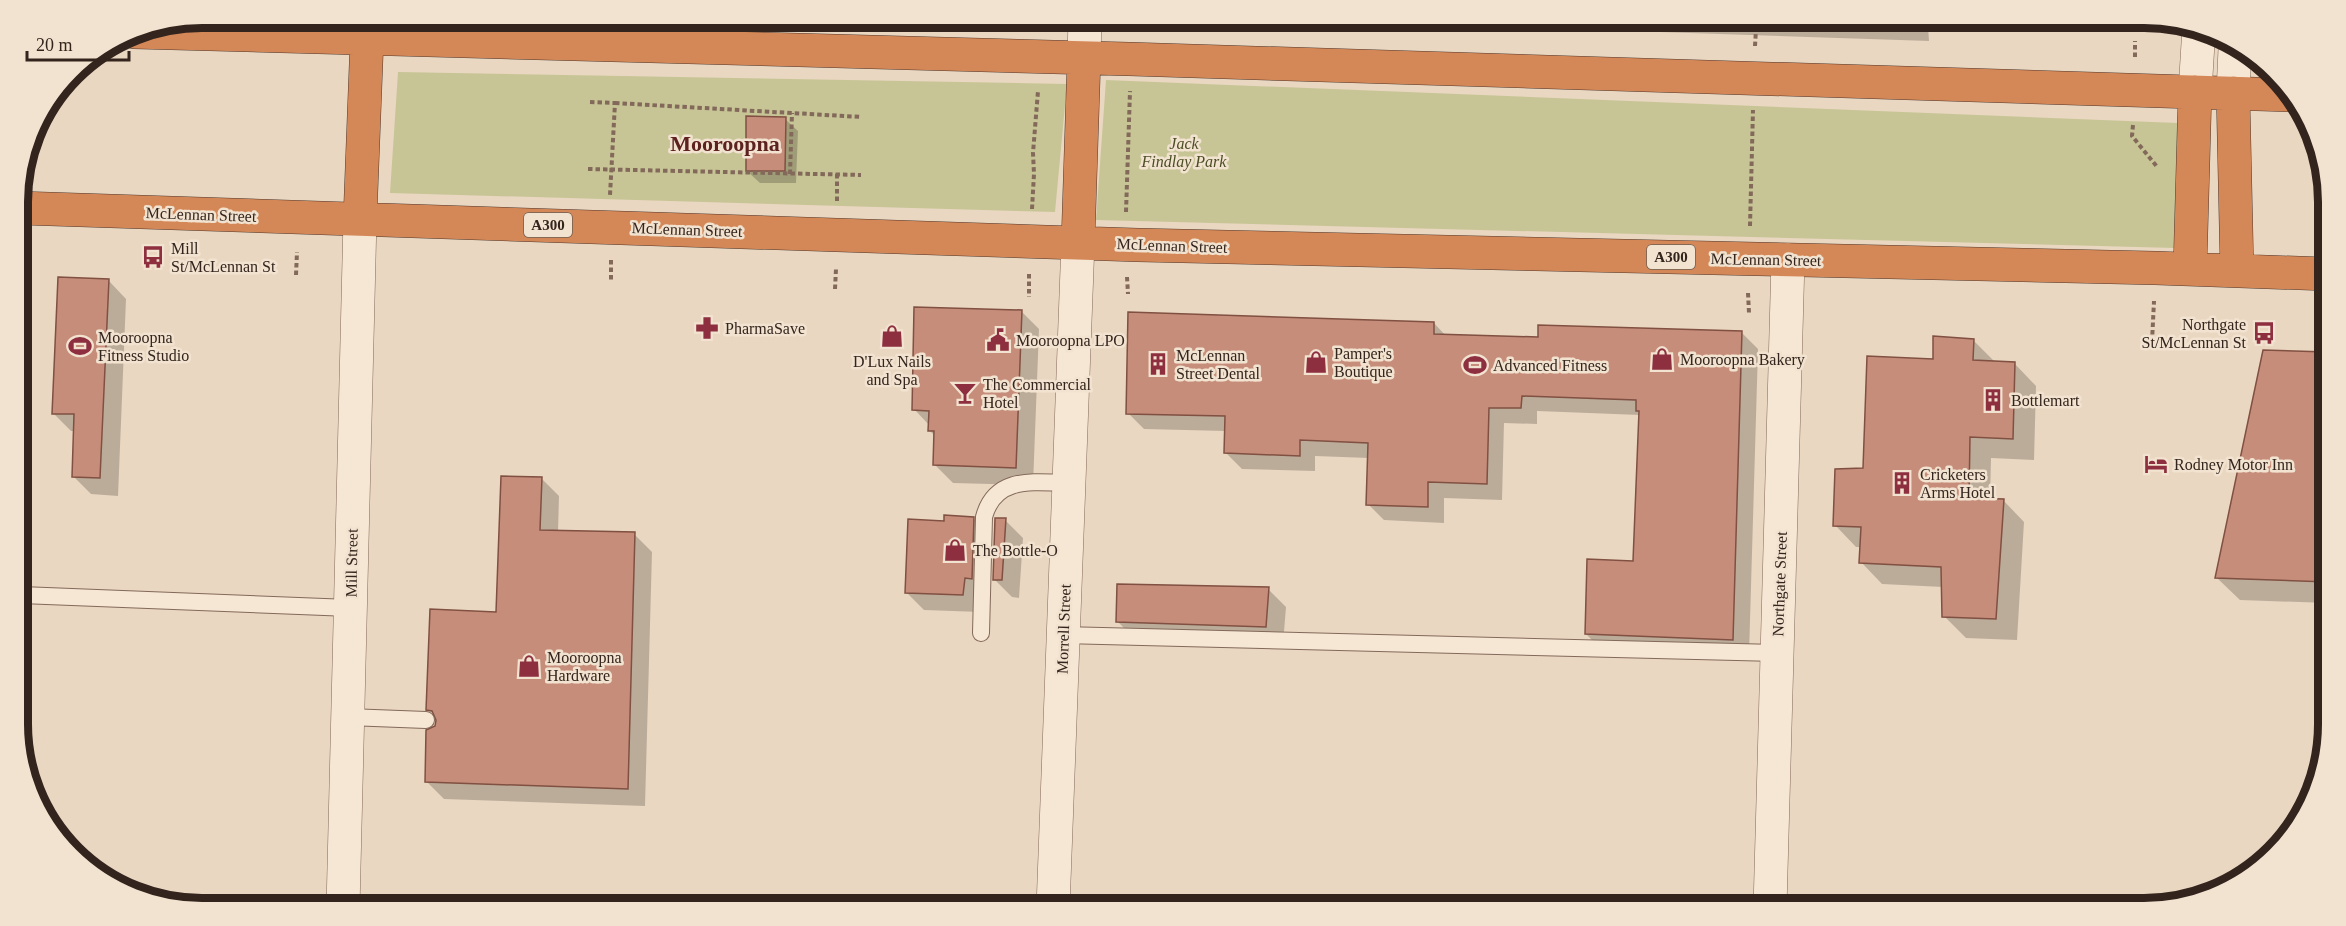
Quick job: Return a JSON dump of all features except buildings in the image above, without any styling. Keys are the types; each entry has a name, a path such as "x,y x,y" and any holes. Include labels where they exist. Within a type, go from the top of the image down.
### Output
{"highway":[{"path":"164,33 1129,58 2279,95"},
{"path":"360,219 367,38"},
{"path":"1078,242 1084,58"},
{"path":"2190,269 2195,92"},
{"path":"2233,93 2237,271"},
{"name":"McLennan Street","path":"29,208 1126,244 2318,274"}],"street":[{"path":"1084,58 1085,29"},
{"path":"2195,92 2198,38"},
{"path":"2233,93 2235,55"},
{"name":"Mill Street","path":"343,898 360,219"},
{"name":"Morrell Street","path":"1053,898 1067,483 1078,242"},
{"name":"Northgate Street","path":"1770,897 1788,260"}],"lane":[{"path":"981,633 984,517 988,504 999,491 1011,485 1067,483"},
{"path":"28,595 350,608"},
{"path":"1062,635 1777,653"},
{"path":"348,717 426,720"}],"path":[{"path":"1128,294 1126,244 1130,29"},
{"path":"1749,313 1747,259 1756,29"},
{"path":"2135,41 2132,136 2159,169"},
{"path":"1029,297 1029,240 1040,56"},
{"path":"590,102 862,117"},
{"path":"611,170 615,104"},
{"path":"790,174 792,113"},
{"path":"588,169 861,175"},
{"path":"2152,342 2155,268"}],"green space":[{"path":"398,72 1067,84 1055,212 390,193"},
{"name":"Jack Findlay Park","path":"1106,80 2178,123 2175,248 1096,220"}],"place":[{"name":"Mill St/McLennan St","path":"153,257"},
{"name":"PharmaSave","path":"707,328"},
{"name":"Northgate St/McLennan St","path":"2264,333"},
{"name":"D'Lux Nails and Spa","path":"892,336"},
{"name":"Mooroopna LPO","path":"998,340"},
{"name":"Mooroopna Fitness Studio","path":"80,346"},
{"name":"Mooroopna Bakery","path":"1662,359"},
{"name":"Pamper's Boutique","path":"1316,362"},
{"name":"McLennan Street Dental","path":"1158,364"},
{"name":"Advanced Fitness","path":"1475,365"},
{"name":"The Commercial Hotel","path":"965,393"},
{"name":"Bottlemart","path":"1993,400"},
{"name":"Rodney Motor Inn","path":"2156,464"},
{"name":"Cricketers Arms Hotel","path":"1902,483"},
{"name":"The Bottle-O","path":"955,550"},
{"name":"Mooroopna Hardware","path":"529,666"}],"district":[{"name":"Mooroopna","path":"725,143"}]}
